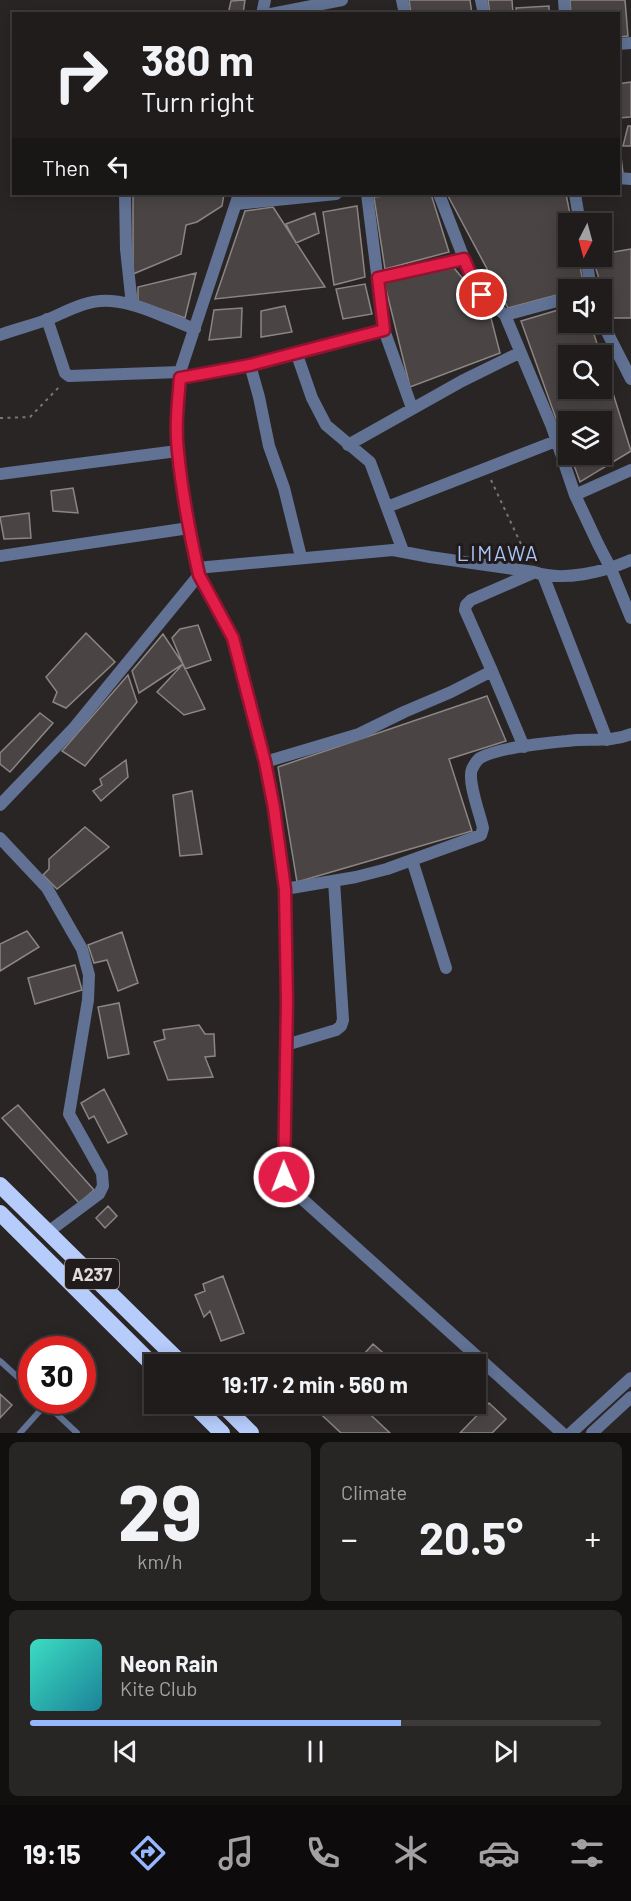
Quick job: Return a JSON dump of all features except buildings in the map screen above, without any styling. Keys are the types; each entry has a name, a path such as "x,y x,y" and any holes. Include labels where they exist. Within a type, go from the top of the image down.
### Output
{"highway":[{"name":"A237","path":"0,1185 172,1354"},
{"name":"A237","path":"0,1213 144,1356"},
{"path":"203,1414 222,1433"},
{"path":"232,1414 251,1433"}],"street":[{"path":"281,12 342,0"},
{"path":"125,195 126,249 132,305"},
{"path":"316,195 238,199 180,375 177,414 177,451 198,572 233,638 265,762 274,808 285,889 284,1177 290,1188 562,1433"},
{"path":"367,195 384,330 412,408"},
{"path":"439,195 476,287 505,315 552,427 575,495 611,569 631,618"},
{"path":"575,195 578,213"},
{"path":"378,278 464,259"},
{"path":"0,335 47,319 71,307 94,301 132,305 195,329"},
{"path":"505,315 558,301"},
{"path":"47,319 64,373 69,376 180,375 250,365 384,330"},
{"path":"608,333 631,379"},
{"path":"296,352 312,398 326,425 348,446 370,462 403,551"},
{"path":"348,446 412,408 519,352"},
{"path":"250,365 269,446 284,488 302,557"},
{"path":"387,507 556,441"},
{"path":"0,474 177,451"},
{"path":"575,495 631,470"},
{"path":"0,556 189,528"},
{"path":"0,805 73,729 198,572 302,557 381,551 403,551 538,574 585,575 611,569 631,560"},
{"path":"524,747 465,610 471,600 538,574"},
{"path":"538,574 608,740"},
{"path":"265,762 359,734 492,671"},
{"path":"285,889 387,869 481,835 483,828 470,777 472,768 478,759 524,747 568,740 608,740 631,734"},
{"path":"0,838 47,888 82,949 89,975 88,1000 69,1114 102,1173 102,1190 48,1232"},
{"path":"412,860 446,968"},
{"path":"286,1045 336,1030 341,1026 343,1020 334,881"},
{"path":"571,1433 631,1377"},
{"path":"592,1433 631,1397"}],"lane":[{"path":"0,1361 18,1377"},
{"path":"20,1433 35,1414"},
{"path":"57,1414 77,1433"}],"path":[{"path":"0,418 30,417 69,376"},
{"path":"486,469 538,574"}],"district":[{"name":"LIMAWA","path":"498,552"}],"route":[{"path":"284,1177 287,1002 285,889 265,762 242,670 233,638 197,568 177,451 180,378 250,365 384,330 378,278 464,259 482,295"}]}
